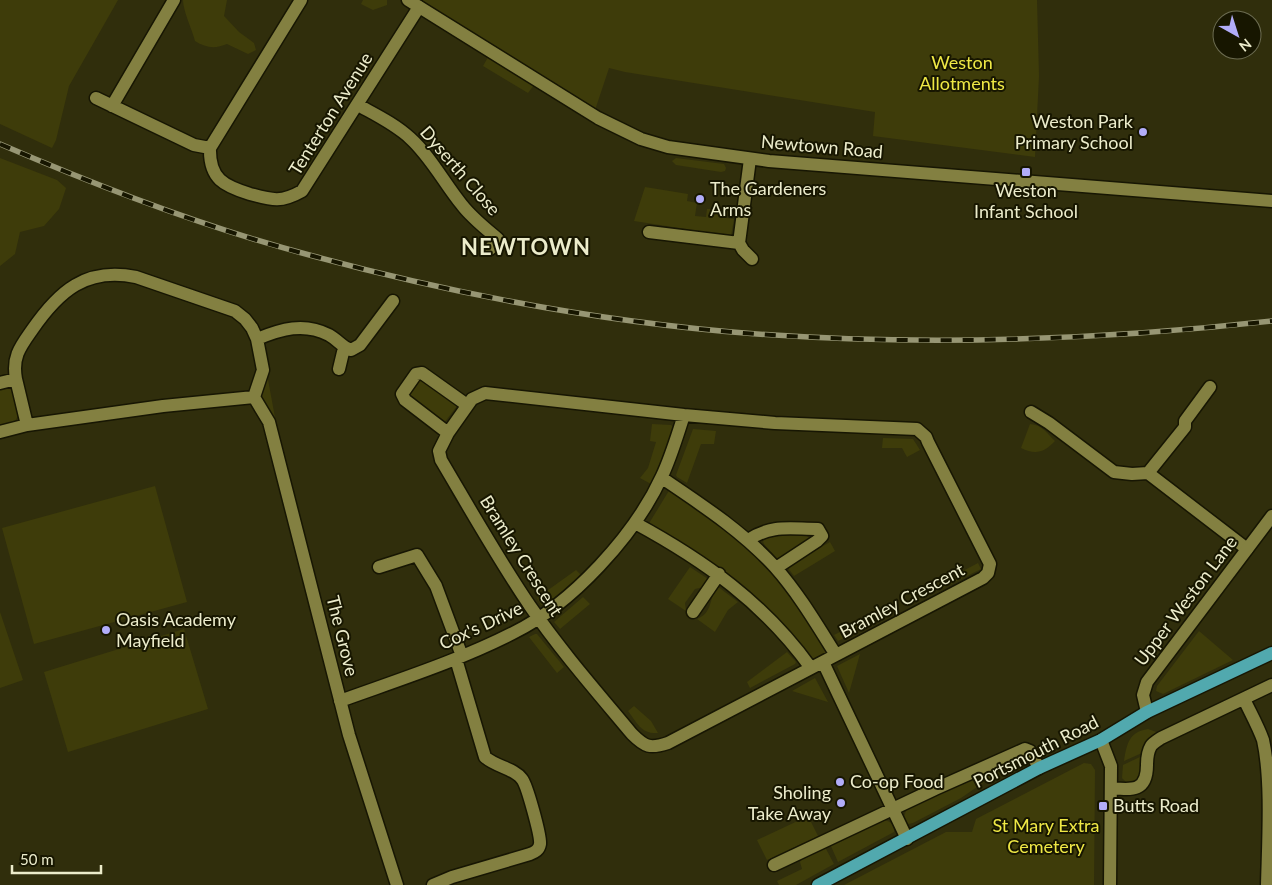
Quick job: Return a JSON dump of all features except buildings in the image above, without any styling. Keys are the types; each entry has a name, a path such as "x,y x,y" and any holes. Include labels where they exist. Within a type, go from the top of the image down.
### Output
{"main road":[{"name":"Portsmouth Road","path":"818,885 1039,768 1101,740 1147,712 1272,653"}],"street":[{"path":"112,106 174,0"},
{"path":"96,98 194,146 210,148 301,0"},
{"name":"Tenterton Avenue","path":"210,148 210,159 214,170 220,180 229,188 276,201 290,198 302,191 358,105 413,3"},
{"name":"Newtown Road","path":"413,3 593,116 641,139 668,147 750,159 1272,202"},
{"name":"Dyserth Close","path":"358,105 390,123 409,137 460,204 498,239 490,249"},
{"path":"750,159 740,243 743,250 752,259"},
{"path":"649,232 740,243"},
{"path":"0,432 27,425 163,406 254,397 263,370 256,339 248,324 235,311 136,278 118,274 97,276 63,293 48,307 16,355 14,366 27,425"},
{"path":"256,339 286,328 307,329 330,336 344,348 351,350 360,346 392,301"},
{"path":"339,369 344,348"},
{"path":"448,432 405,400 402,394 416,374 422,373 467,405"},
{"path":"0,383 16,378"},
{"path":"1148,474 1185,427 1185,421 1210,387"},
{"name":"Bramley Crescent","path":"485,393 684,416 835,426 916,429 926,437 990,564 989,569 983,578 668,744 655,747 643,744 632,734 559,646 539,618 519,589 441,460 439,451 448,432 467,405 472,399 485,393"},
{"name":"The Grove","path":"254,397 269,422 354,754 397,885"},
{"path":"1031,412 1049,423 1114,472 1148,474 1247,549"},
{"name":"Cox's Drive","path":"340,701 459,657 514,633 539,618 589,577 635,523 662,478 684,416"},
{"path":"662,478 719,516 748,540 776,568 836,655"},
{"name":"Upper Weston Lane","path":"1147,712 1143,694 1147,682 1272,516"},
{"path":"635,523 719,574 760,608 778,626 811,668"},
{"path":"748,540 760,532 775,528 818,529 821,532 822,536 818,541 776,568"},
{"path":"378,567 417,555 436,586 459,657 485,757 492,763 517,774 522,779 526,786 540,836 540,845 536,851 530,854 452,877 433,885"},
{"path":"693,612 719,574"},
{"path":"823,662 907,839"},
{"path":"1111,788 1130,790 1144,782 1147,773 1147,757 1152,745 1161,738 1272,685"},
{"path":"1244,698 1262,739 1267,756 1270,782 1267,885"},
{"path":"1101,740 1111,766 1110,885"},
{"path":"774,866 1025,749 1030,751 1039,768"}],"green space":[{"path":"0,0 118,0 69,86 56,140 52,148 0,124"},
{"path":"183,0 227,0 224,16 239,32 254,43 256,50 248,54 227,44 211,47 195,41 184,9"},
{"path":"363,0 387,0 387,5 373,10 361,4"},
{"name":"Weston Allotments","path":"418,0 1037,0 1039,76 1035,157 873,136 875,112 609,68 593,116 537,81 528,93 483,66 491,52"},
{"path":"0,158 57,180 66,188 59,209 44,226 20,232 15,254 0,266"},
{"path":"676,158 724,164 726,168 725,171 721,172 676,165 672,161"},
{"path":"645,187 688,194 687,201 697,203 695,216 706,217 707,209 725,209 726,218 734,219 731,236 634,221"},
{"path":"267,374 276,423 262,399 261,393"},
{"path":"422,381 427,382 457,406 444,423 410,398 409,394 414,384"},
{"path":"6,386 16,396 19,412 15,421 8,425 0,426 0,387"},
{"path":"652,424 671,425 673,427 665,453 651,484 640,478 648,468 656,442 650,441"},
{"path":"1030,424 1042,428 1055,441 1039,452 1031,452 1021,448"},
{"path":"693,429 716,431 714,444 701,444 687,483 676,475"},
{"path":"883,438 913,439 920,450 907,457 902,448 882,448"},
{"path":"155,486 187,602 34,644 2,528"},
{"path":"670,489 740,540 777,577 796,602 825,647 825,653 819,659 813,659 808,656 648,525"},
{"path":"805,534 810,539 808,542 777,559 763,541 772,535"},
{"path":"830,542 835,551 794,576 788,566"},
{"path":"978,563 981,569 941,589 938,584"},
{"path":"690,567 708,579 704,587 695,589 685,603 686,611 668,599"},
{"path":"576,570 581,575 547,604 541,605 537,598"},
{"path":"717,586 738,602 728,610 715,632 697,619 706,613"},
{"path":"583,597 590,604 560,629 554,622"},
{"path":"0,612 23,680 0,688"},
{"path":"874,615 877,622 838,641 834,635"},
{"path":"184,629 208,709 68,752 44,672"},
{"path":"1199,631 1233,660 1163,694 1156,691 1157,686"},
{"path":"537,634 564,667 557,673 529,637"},
{"path":"787,652 796,662 795,664 750,688 747,682"},
{"path":"860,654 849,693 837,666"},
{"path":"815,678 828,702 792,691"},
{"path":"634,706 651,721 658,733 648,732 637,724 628,711"},
{"path":"1148,729 1159,733 1144,743 1142,753 1124,761 1130,739 1142,730"},
{"path":"1142,756 1141,776 1138,782 1127,783 1122,778 1123,765"},
{"name":"St Mary Extra Cemetery","path":"1084,763 1091,764 1095,770 1094,885 844,885 946,832 972,832 976,819"},
{"path":"993,770 996,774 961,798 908,824 904,817 907,808"},
{"path":"804,818 810,820 818,836 767,860 757,840"},
{"path":"882,820 891,823 894,827 894,832 838,862 830,844"},
{"path":"825,847 834,864 796,885 779,885 777,881 802,869 800,862 802,859"}],"railway":[{"path":"0,144 155,206 273,245 368,270 478,295 534,306 645,323 821,338 950,340 1079,337 1208,328 1272,321"}],"place":[{"name":"Weston Park Primary School","path":"1143,132"},
{"name":"Weston Infant School","path":"1026,172"},
{"name":"The Gardeners Arms","path":"700,199"},
{"name":"Oasis Academy Mayfield","path":"106,630"},
{"name":"Co-op Food","path":"840,782"},
{"name":"Sholing Take Away","path":"841,803"},
{"name":"Butts Road","path":"1103,806"}],"district":[{"name":"NEWTOWN","path":"526,247"}]}
